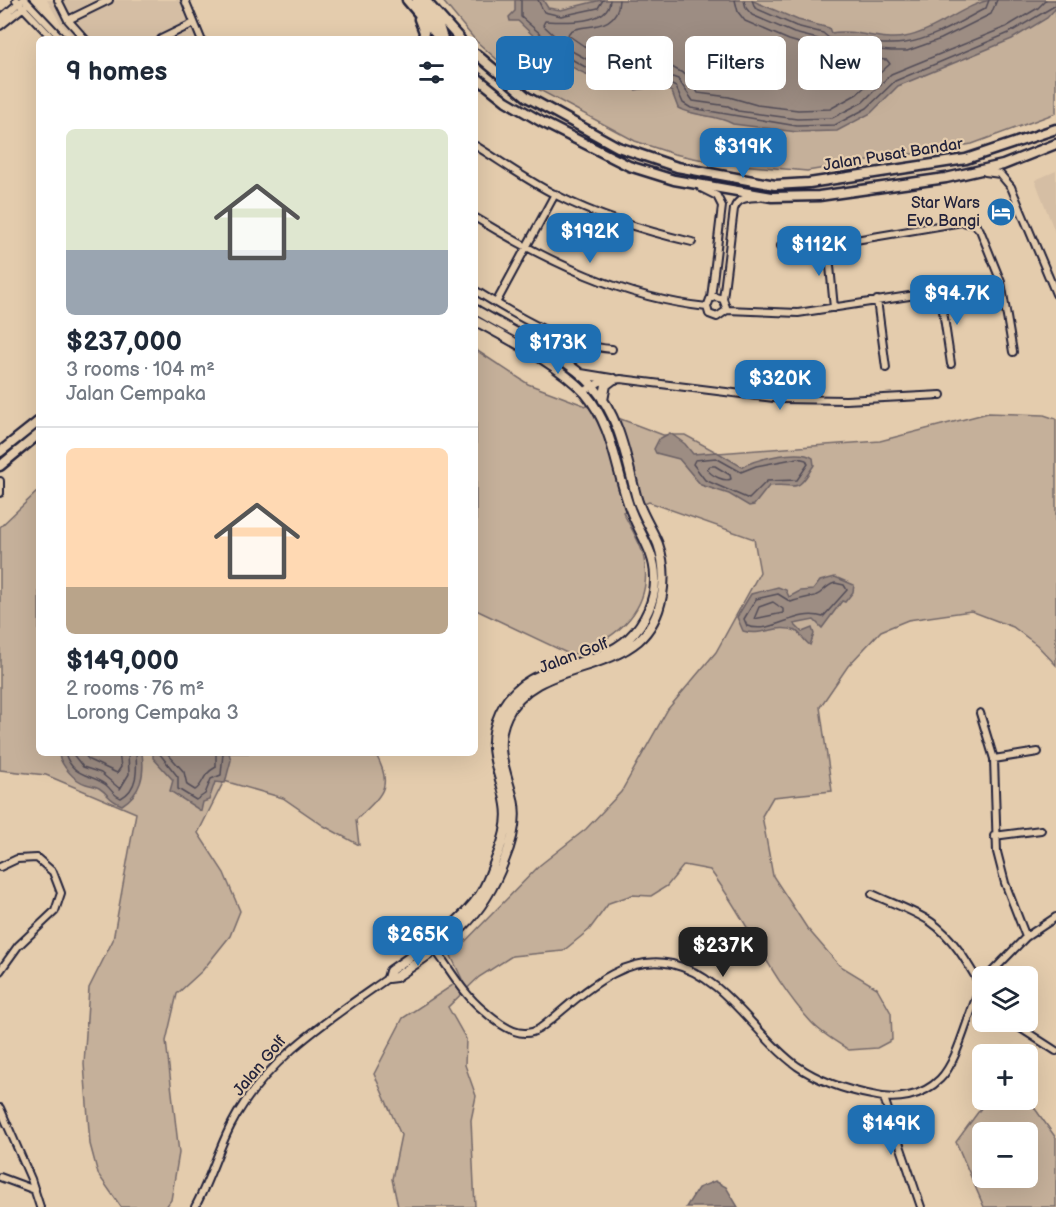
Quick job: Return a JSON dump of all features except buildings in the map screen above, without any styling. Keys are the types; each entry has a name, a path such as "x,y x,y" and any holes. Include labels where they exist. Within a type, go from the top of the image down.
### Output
{"main road":[{"path":"407,0 416,4 440,36"},
{"path":"425,0 457,36"},
{"path":"416,4 423,36"},
{"name":"Jalan Pusat Bandar","path":"478,56 496,72"},
{"path":"478,63 496,74"},
{"name":"Jalan Pusat Bandar","path":"478,79 506,101 629,166 674,180 772,197 819,196 978,172 1019,160 1056,144"},
{"name":"Jalan Pusat Bandar","path":"518,90 536,103 618,147 676,167 775,185 809,183 966,159 1056,129"},
{"path":"0,452 36,423"},
{"path":"0,466 36,436"}],"street":[{"path":"58,0 68,20 83,36"},
{"path":"68,20 109,0"},
{"path":"185,0 200,36"},
{"path":"0,19 22,2"},
{"path":"0,26 22,2"},
{"path":"22,2 50,36"},
{"path":"22,2 59,36"},
{"path":"167,36 194,23"},
{"path":"478,147 555,194 636,228 692,242"},
{"name":"Jalan Pusat Bandar","path":"978,172 998,172 1011,187 1056,294"},
{"path":"674,180 713,193 722,206 711,298 707,307"},
{"path":"496,303 555,194"},
{"path":"726,310 723,299 736,204 745,198 772,197"},
{"path":"478,219 527,248 619,289 676,303 707,307 715,317 721,316 726,310"},
{"path":"781,246 828,245 969,223 980,230 1001,282 1013,352"},
{"path":"828,245 834,308"},
{"path":"726,310 798,313 1001,282"},
{"path":"940,291 951,364"},
{"path":"478,292 571,339 598,348 612,349"},
{"path":"711,298 723,299"},
{"path":"877,300 886,368"},
{"name":"Jalan Golf","path":"195,1207 230,1126 264,1079 303,1038 388,978 396,977 436,950 496,883 514,826 514,807 501,754 501,734 509,713 522,696 542,682 608,658 638,641 649,627 661,599 663,587 661,554 639,506 619,432 603,400 592,385 579,374 478,311"},
{"name":"Jalan Golf","path":"388,978 390,971 476,908 506,826 506,803 492,751 496,722 506,702 522,685 537,675 620,645 642,621 654,594 655,569 651,554 629,505 605,424 583,392 554,368 478,322"},
{"path":"579,374 782,399 846,400 941,395"},
{"path":"583,392 592,385 613,379"},
{"path":"603,400 606,386 613,379"},
{"path":"0,481 0,493"},
{"path":"980,713 994,759 994,836 1005,883 1026,937"},
{"path":"994,759 1038,752"},
{"path":"994,836 1041,830"},
{"path":"0,867 16,859 37,858 54,872 62,893 55,911 18,945 0,971"},
{"path":"872,894 930,922 961,954 972,971"},
{"path":"998,966 1026,937 1056,917"},
{"path":"430,943 481,1009 505,1026 523,1033 540,1028 590,988 620,970 652,963 688,968 709,980 796,1065 827,1082 884,1098 915,1095 940,1079 950,1065 972,1011"},
{"path":"1027,1032 1056,1051"},
{"path":"884,1098 921,1207"},
{"path":"0,1108 40,1207"},
{"path":"0,1178 35,1190"}],"shaded area":[{"path":"47,0 190,0 205,36 72,36 59,21"},
{"path":"442,0 1056,0 1056,113 972,144 807,171 718,163 674,154 635,141 540,90 574,90 574,36 496,36 496,59 478,43 478,36 472,36"},
{"path":"1056,171 1056,235 1035,180"},
{"path":"478,351 528,384 663,435 685,435 718,453 880,441 988,413 1044,415 1056,419 1056,665 1037,645 1013,627 971,611 908,620 881,631 848,666 820,707 832,791 773,797 762,816 773,876 807,928 839,965 877,988 891,1013 892,1040 877,1048 849,1050 820,1031 797,1006 771,968 736,908 710,870 684,865 667,886 651,896 632,895 609,903 589,930 563,951 512,956 479,977 448,1007 466,1039 465,1065 476,1096 471,1120 475,1207 398,1207 392,1179 401,1135 374,1074 403,1018 462,979 451,956 540,865 586,829 621,792 668,709 716,652 760,572 754,539 649,502 623,512 643,554 646,573 644,590 630,619 618,630 604,640 571,655 478,611"},
{"path":"36,493 36,756 376,756 384,775 384,783 378,797 356,820 359,845 324,826 283,798 224,781 198,833 224,873 240,911 230,936 202,971 177,994 166,1041 179,1153 171,1200 166,1207 121,1207 98,1174 90,1144 84,1064 89,988 113,940 136,813 46,775 0,770 0,527"},
{"path":"980,1110 1036,1110 1056,1138 1056,1207 984,1207 976,1188 1038,1188 1038,1122 972,1122 972,1179 956,1142"}],"water":[{"path":"515,0 543,0 548,8 561,10 601,0 751,0 798,20 829,28 831,33 849,32 871,36 798,36 798,90 882,90 882,37 896,38 916,34 972,6 991,0 1056,0 1056,8 1047,18 1012,39 898,86 871,113 837,131 797,132 733,124 678,108 672,92 668,90 673,90 673,36 586,36 586,74 574,69 574,36 534,36 518,21 510,21 509,17 515,11"},
{"path":"670,433 685,444 693,454 717,452 742,467 767,458 788,454 807,455 813,458 814,465 799,485 769,486 754,505 749,506 729,494 701,485 679,459 656,453 654,449 659,439"},
{"path":"835,577 854,585 853,592 845,602 842,601 822,628 814,620 794,624 802,632 812,628 814,634 810,645 798,632 789,629 743,631 737,617 751,594 778,587 786,590 789,597 800,591 813,590 820,581"},
{"path":"59,756 142,756 143,769 134,795 122,805 99,788 72,776"},
{"path":"153,756 230,756 231,760 225,783 215,782 209,800 203,802 201,811 170,791 173,780"},
{"path":"715,1181 726,1187 738,1207 686,1207 698,1188"}],"place":[{"name":"Star Wars Evo Bangi","path":"1001,212"}]}
